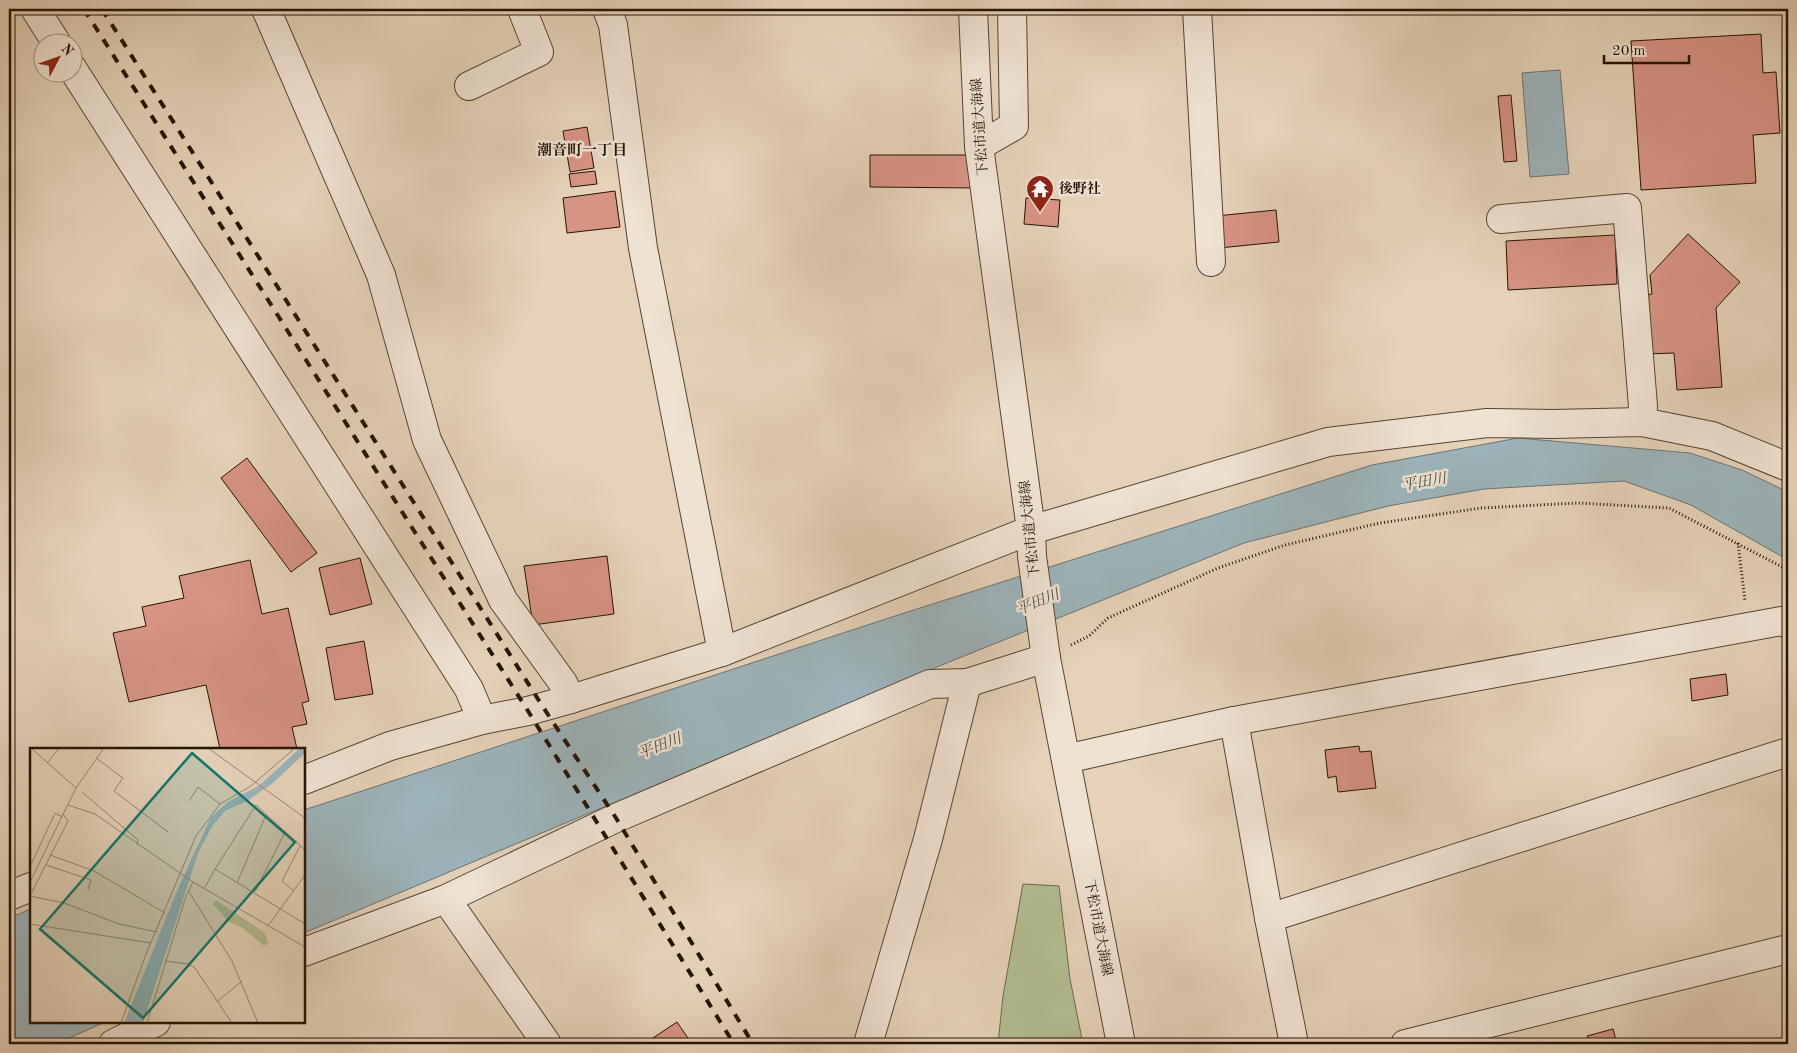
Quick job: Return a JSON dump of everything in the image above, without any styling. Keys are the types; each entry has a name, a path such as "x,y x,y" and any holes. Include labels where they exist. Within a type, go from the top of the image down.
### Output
{"street":[{"path":"35,9 50,32"},
{"path":"266,9 381,275 427,440 503,600 563,683 571,699"},
{"path":"469,86 539,52 522,9"},
{"path":"608,9 613,25 643,248 722,652"},
{"name":"下松市道大海線","path":"973,9 979,146 1046,658 1121,1044"},
{"path":"979,146 1014,126 1012,9"},
{"path":"1196,9 1211,262"},
{"path":"81,82 469,689 482,720"},
{"path":"1501,219 1627,208 1643,406 1642,422"},
{"path":"305,780 390,746 482,720 528,711 571,699 722,652 1031,543 1328,442 1488,423 1642,422 1712,436 1788,467"},
{"path":"1066,759 1234,721 1781,621 1788,624"},
{"path":"305,952 446,899 616,818 930,684 967,682 1046,658"},
{"path":"868,1044 928,839 967,682"},
{"path":"1234,721 1269,918 1294,1044"},
{"path":"1269,918 1788,752"},
{"path":"9,896 30,887"},
{"path":"446,899 547,1044"},
{"path":"1405,1044 1788,950"},
{"path":"113,1044 154,1023"}],"path":[{"path":"1046,658 1089,636 1108,618 1218,568 1285,544 1380,523 1481,508 1578,503 1669,508 1788,570"},
{"path":"1738,543 1745,604"}],"green space":[{"path":"1023,884 1059,886 1070,979 1083,1044 998,1044 1003,996"}],"water":[{"path":"1560,70 1569,174 1530,177 1522,73"},
{"name":"平田川","path":"1518,438 1690,453 1742,470 1788,492 1788,560 1691,505 1624,481 1484,489 1388,506 1244,543 932,669 305,933 305,810 901,614 1372,465"},
{"path":"30,909 30,1023 103,1023 56,1044 9,1044 9,918"}],"building":[{"path":"1761,34 1763,73 1776,72 1780,133 1753,135 1756,183 1641,190 1631,41"},
{"path":"1511,95 1517,161 1504,162 1498,96"},
{"path":"587,127 594,168 570,172 563,131"},
{"path":"870,155 978,155 978,188 870,187"},
{"path":"595,171 597,184 571,187 569,174"},
{"path":"615,191 620,227 567,233 563,198"},
{"path":"1026,198 1060,200 1058,227 1024,224"},
{"path":"1276,210 1279,242 1219,248 1216,216"},
{"path":"1688,234 1740,282 1716,308 1722,387 1677,390 1674,353 1645,354 1640,296 1652,294 1650,275"},
{"path":"1615,235 1617,284 1508,290 1506,241"},
{"path":"247,458 317,553 291,572 221,478"},
{"path":"607,556 614,614 533,625 524,566"},
{"path":"360,558 372,604 330,615 319,568"},
{"path":"250,560 262,614 288,608 309,701 302,703 307,724 292,727 297,748 220,748 206,685 129,702 113,633 146,626 142,607 184,598 179,576"},
{"path":"364,641 373,694 335,700 326,648"},
{"path":"1726,674 1728,695 1692,701 1690,679"},
{"path":"1359,746 1360,752 1371,751 1376,788 1338,792 1336,776 1328,778 1325,750"},
{"path":"677,1022 692,1044 644,1044"},
{"path":"1613,1029 1617,1044 1590,1044 1587,1036"}],"railway":[{"path":"84,9 528,711 734,1044"},
{"path":"102,9 543,707 616,818 753,1044"}],"place":[{"name":"後野社","path":"1040,213"}],"district":[{"name":"潮音町一丁目","path":"582,151"}]}
